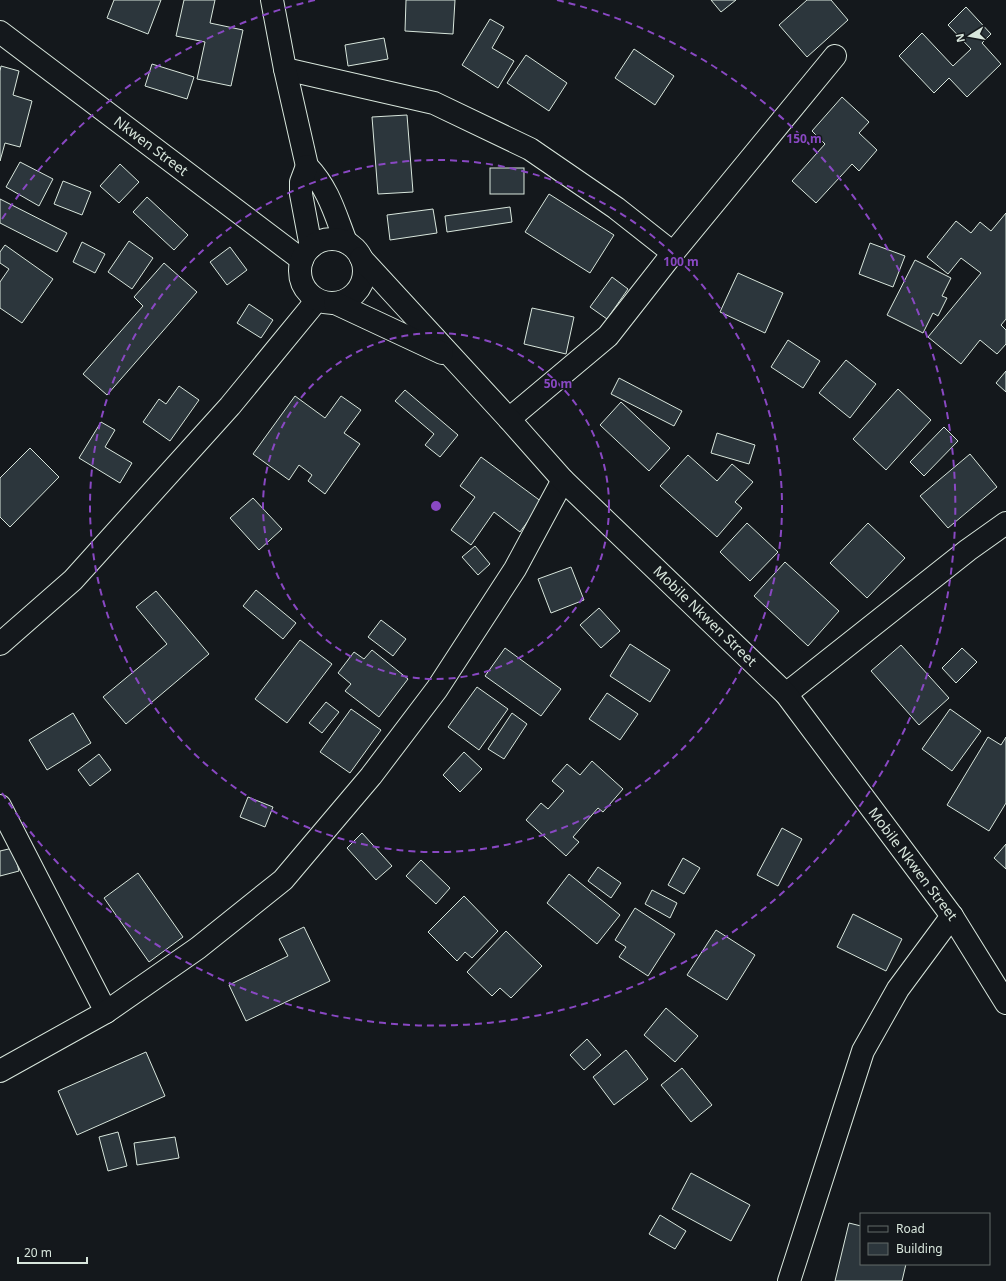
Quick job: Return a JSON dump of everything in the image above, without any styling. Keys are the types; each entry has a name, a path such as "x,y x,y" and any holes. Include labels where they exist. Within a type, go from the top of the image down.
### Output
{"main road":[{"path":"272,0 284,69 306,166 316,176 328,194 346,242"},
{"name":"Nkwen Street","path":"0,32 306,254"},
{"path":"509,418 608,336 673,253 835,56"},
{"path":"284,69 434,103 530,149 616,208 673,253"},
{"path":"306,166 300,182 306,254 300,269 304,287 310,294 326,301 344,301 360,287 364,269 361,258"},
{"path":"306,254 322,240 334,239 346,242 355,249 361,258 452,358"},
{"path":"0,644 73,580 326,301"},
{"name":"Mobile Nkwen Street","path":"326,301 452,358 509,418 563,480 786,694 952,916 1006,1002"},
{"path":"0,1071 106,1012 198,948 283,880 371,776 437,689 515,569 563,480"},
{"path":"786,694 968,550 1006,523"},
{"path":"0,806 106,1012"},
{"path":"789,1281 862,1051 898,989 952,916"}],"building":[{"path":"114,0 161,0 148,34 107,18"},
{"path":"184,0 215,0 210,23 243,30 231,86 197,79 205,42 176,36"},
{"path":"406,0 455,0 453,34 405,31"},
{"path":"711,0 736,0 721,12"},
{"path":"807,0 831,0 848,20 807,57 779,25"},
{"path":"966,7 991,34 982,43 1001,64 967,97 949,78 934,93 899,56 922,33 953,66 971,49 948,25"},
{"path":"490,19 504,27 492,48 514,61 498,88 462,65"},
{"path":"384,38 388,59 348,66 345,45"},
{"path":"634,49 674,76 655,105 615,78"},
{"path":"526,55 567,83 549,111 507,83"},
{"path":"152,64 194,77 187,99 145,86"},
{"path":"1,66 19,71 13,95 32,101 20,147 5,143 0,161 0,71"},
{"path":"842,97 869,122 859,133 877,150 859,171 852,164 816,203 792,181 825,144 812,131"},
{"path":"407,115 413,192 378,194 372,117"},
{"path":"20,162 53,179 39,206 6,187"},
{"path":"120,164 139,182 119,203 100,186"},
{"path":"490,168 524,168 524,194 490,194"},
{"path":"63,181 91,192 82,215 54,204"},
{"path":"549,194 614,235 590,273 525,232"},
{"path":"147,197 188,235 174,250 133,212"},
{"path":"0,199 67,233 57,252 0,223"},
{"path":"510,207 512,222 447,232 445,216"},
{"path":"433,209 437,233 390,240 387,215"},
{"path":"1006,213 1006,319 1001,325 1006,330 1006,344 997,354 980,340 961,364 928,337 981,273 961,258 948,274 927,257 956,221 971,233 980,222 991,231"},
{"path":"129,241 153,258 132,289 108,272"},
{"path":"82,242 105,254 95,273 73,262"},
{"path":"870,243 905,256 893,287 859,274"},
{"path":"5,245 53,279 22,323 0,308 0,282 9,269 0,263 0,252"},
{"path":"230,247 247,270 227,285 210,262"},
{"path":"915,260 951,278 942,296 947,298 938,316 933,313 923,333 887,315"},
{"path":"164,263 197,292 107,395 83,374 143,306 134,297"},
{"path":"738,273 783,293 765,333 720,312"},
{"path":"612,277 628,289 607,319 590,307"},
{"path":"249,304 273,320 261,338 237,323"},
{"path":"532,308 574,317 566,354 524,344"},
{"path":"788,340 820,361 803,388 771,367"},
{"path":"846,360 876,384 850,418 819,393"},
{"path":"1006,371 1006,392 996,383"},
{"path":"619,378 682,411 674,426 611,394"},
{"path":"179,386 199,400 170,441 143,422 159,399 166,404"},
{"path":"898,389 931,420 886,470 853,439"},
{"path":"405,390 458,435 440,457 425,445 434,434 395,401"},
{"path":"295,396 325,418 341,396 361,410 344,433 360,444 325,494 308,481 312,475 299,465 289,480 253,454"},
{"path":"621,402 670,448 649,471 600,425"},
{"path":"101,422 115,430 105,447 132,463 120,483 79,458"},
{"path":"944,427 958,441 924,476 910,462"},
{"path":"717,433 755,445 749,464 711,453"},
{"path":"30,448 59,477 10,527 0,517 0,478"},
{"path":"970,454 997,487 948,528 920,496"},
{"path":"688,455 717,481 732,464 753,482 735,502 742,508 717,537 660,486"},
{"path":"481,457 542,502 520,532 494,512 471,545 451,530 475,497 460,486"},
{"path":"253,498 282,529 259,550 230,518"},
{"path":"747,523 778,552 750,581 720,552"},
{"path":"868,523 905,558 867,598 830,563"},
{"path":"475,546 490,564 478,575 462,557"},
{"path":"785,562 839,611 808,646 754,596"},
{"path":"571,567 584,600 551,613 538,579"},
{"path":"256,590 296,623 283,639 243,606"},
{"path":"156,591 209,654 126,724 103,697 167,644 136,607"},
{"path":"599,608 620,631 601,648 580,625"},
{"path":"381,620 406,639 393,656 368,637"},
{"path":"300,640 332,664 287,723 255,699"},
{"path":"630,644 670,670 650,702 610,676"},
{"path":"901,645 949,698 919,725 871,671"},
{"path":"505,648 561,689 541,716 485,676"},
{"path":"962,648 977,662 956,683 942,668"},
{"path":"372,650 408,679 379,717 345,691 351,684 338,673 354,652 364,659"},
{"path":"477,687 508,709 479,750 448,727"},
{"path":"607,693 638,714 620,740 589,719"},
{"path":"326,702 339,712 322,733 309,723"},
{"path":"351,709 381,730 350,773 320,752"},
{"path":"950,709 981,731 952,771 922,749"},
{"path":"73,713 91,743 47,770 29,740"},
{"path":"512,713 527,724 504,759 488,749"},
{"path":"988,737 1001,745 1006,737 1006,803 989,831 947,805"},
{"path":"464,752 482,769 460,792 443,775"},
{"path":"99,754 111,770 90,786 78,770"},
{"path":"592,761 623,789 603,812 598,808 573,837 579,842 566,856 526,820 541,803 548,809 564,791 552,781 567,764 580,775"},
{"path":"248,797 273,807 265,827 240,817"},
{"path":"782,828 802,839 778,886 757,875"},
{"path":"362,833 392,866 376,880 347,848"},
{"path":"1006,844 1006,869 994,858"},
{"path":"13,848 19,871 0,876 0,851"},
{"path":"683,858 700,868 684,894 668,885"},
{"path":"421,860 450,888 436,904 406,876"},
{"path":"598,867 621,883 611,898 588,881"},
{"path":"138,873 183,937 149,962 104,898"},
{"path":"569,874 620,915 597,944 547,903"},
{"path":"652,890 677,903 670,918 645,904"},
{"path":"464,896 498,931 472,958 465,952 457,961 428,932"},
{"path":"635,908 675,934 648,976 619,957 626,947 615,940"},
{"path":"853,914 902,939 886,971 837,947"},
{"path":"304,927 330,981 246,1021 229,985 288,956 279,939"},
{"path":"716,930 755,955 727,1000 687,975"},
{"path":"506,931 542,966 511,998 500,988 492,996 467,972"},
{"path":"666,1008 698,1036 675,1062 644,1035"},
{"path":"587,1039 601,1055 584,1070 570,1055"},
{"path":"626,1050 648,1079 614,1105 593,1077"},
{"path":"146,1052 165,1096 77,1135 58,1091"},
{"path":"682,1068 712,1105 691,1122 661,1085"},
{"path":"118,1132 127,1166 108,1171 99,1137"},
{"path":"175,1137 179,1158 137,1165 134,1143"},
{"path":"691,1173 750,1205 731,1241 672,1209"},
{"path":"660,1215 686,1231 675,1249 649,1234"},
{"path":"849,1223 860,1226 860,1265 906,1265 902,1281 835,1281"}]}
